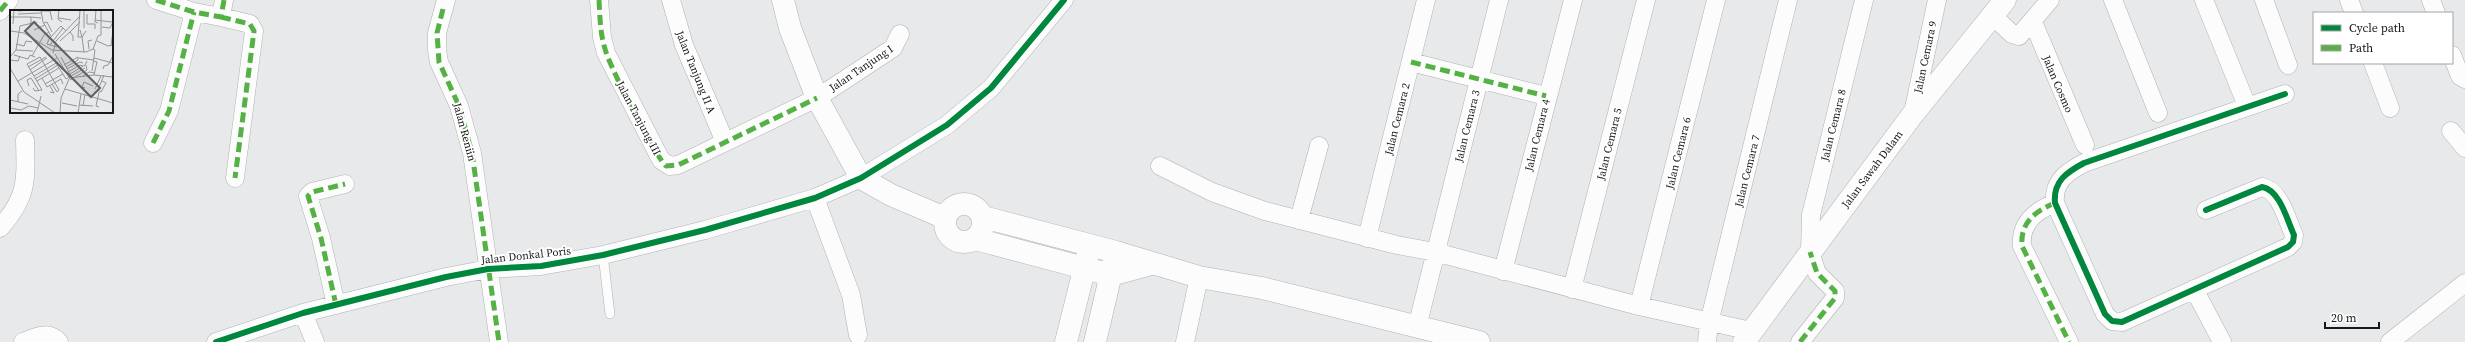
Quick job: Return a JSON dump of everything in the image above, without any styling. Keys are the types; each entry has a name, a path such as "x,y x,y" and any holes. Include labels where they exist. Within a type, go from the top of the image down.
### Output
{"street":[{"path":"0,11 9,0"},
{"path":"156,0 194,12 223,8 250,24 254,31 235,178"},
{"name":"Jalan Reniin","path":"446,0 437,33 439,62 459,106 472,153 499,342"},
{"name":"Jalan Tanjung III","path":"599,0 602,37 606,53 664,164 670,166 678,165 817,98"},
{"name":"Jalan Tanjung II A","path":"671,0 684,45 725,142"},
{"path":"782,0 790,28 817,98 861,178 891,195 945,218"},
{"name":"Jalan Donkal Poris","path":"216,342 303,313 446,277 488,269 542,266 603,255 705,230 815,198 861,178 947,125 991,88 1064,0"},
{"name":"Jalan Cemara 2","path":"1367,238 1426,0"},
{"name":"Jalan Cemara 3","path":"1417,327 1499,0"},
{"name":"Jalan Cemara 4","path":"1503,271 1546,96 1573,0"},
{"name":"Jalan Cemara 5","path":"1572,289 1646,0"},
{"name":"Jalan Cemara 6","path":"1639,306 1716,0"},
{"name":"Jalan Cemara 7","path":"1707,342 1710,323 1788,0"},
{"name":"Jalan Cemara 8","path":"1800,342 1833,302 1835,291 1817,273 1810,252 1810,215 1864,0"},
{"name":"Jalan Cemara 9","path":"1913,114 1937,0"},
{"path":"1999,12 2012,34 2016,36 2022,35 2050,0"},
{"path":"2113,0 2158,113"},
{"path":"2204,0 2247,106"},
{"path":"2264,0 2288,65"},
{"path":"2349,0 2354,12"},
{"path":"2431,0 2436,12"},
{"path":"153,143 169,111 194,12"},
{"name":"Jalan Sawah Dalam","path":"1747,337 1913,114 1999,12"},
{"name":"Jalan Cosmo","path":"2033,22 2085,145"},
{"name":"Jalan Tanjung I","path":"817,98 893,48 900,34"},
{"path":"2453,58 2460,76 2465,79"},
{"path":"1411,62 1546,96"},
{"path":"2373,64 2390,108"},
{"path":"2206,210 2262,187 2269,188 2275,194 2294,235 2293,242 2288,247 2122,322 2112,321 2105,314 2055,203 2054,192 2059,181 2068,171 2084,163 2285,94"},
{"path":"2451,132 2465,148"},
{"path":"0,228 11,215 24,190 25,140"},
{"path":"1299,220 1319,146"},
{"path":"1160,166 1212,192 1265,211 1367,238 1435,252 1572,289 1710,323 1747,337"},
{"path":"336,305 321,238 308,196 312,192 345,184"},
{"path":"815,198 851,295 858,335"},
{"path":"2055,203 2045,207 2024,225 2021,235 2022,246 2069,342"},
{"path":"975,240 983,228 983,217 978,209 970,204 960,204 951,209 945,218 945,228 950,237 959,242 975,240 1111,275 1152,264"},
{"path":"983,217 1116,252 1199,277 1262,288 1417,327 1442,337 1479,342"},
{"path":"1066,342 1090,245"},
{"path":"1094,342 1116,252"},
{"path":"1185,342 1199,277"},
{"path":"2390,342 2465,283"},
{"path":"2194,289 2222,342"},
{"path":"303,313 315,342"},
{"path":"22,342 47,335 53,336 59,342"}],"lane":[{"path":"603,255 610,314"}],"marked path":[{"path":"0,11 9,0"},
{"path":"156,0 194,12 221,17 224,0"},
{"path":"599,0 601,26 606,52 624,93 660,159 666,166 678,165 817,98"},
{"path":"443,9 437,33 439,62 459,106 472,153 499,342"},
{"path":"153,143 169,111 194,12"},
{"path":"221,17 250,24 254,31 235,178"},
{"path":"1411,62 1546,96"},
{"path":"336,305 321,238 308,196 312,192 345,184"},
{"path":"2055,203 2035,214 2026,224 2022,238 2022,246 2069,342"},
{"path":"1800,342 1835,298 1835,291 1817,273 1810,252"}],"cycle path":[{"path":"216,342 303,313 446,277 488,269 541,266 603,255 705,230 815,198 861,178 947,125 991,88 1064,0"},
{"path":"2206,210 2262,187 2268,189 2274,194 2282,206 2294,235 2293,242 2288,247 2122,322 2112,321 2105,314 2055,203 2055,195 2056,189 2062,178 2084,163 2285,94"}]}
